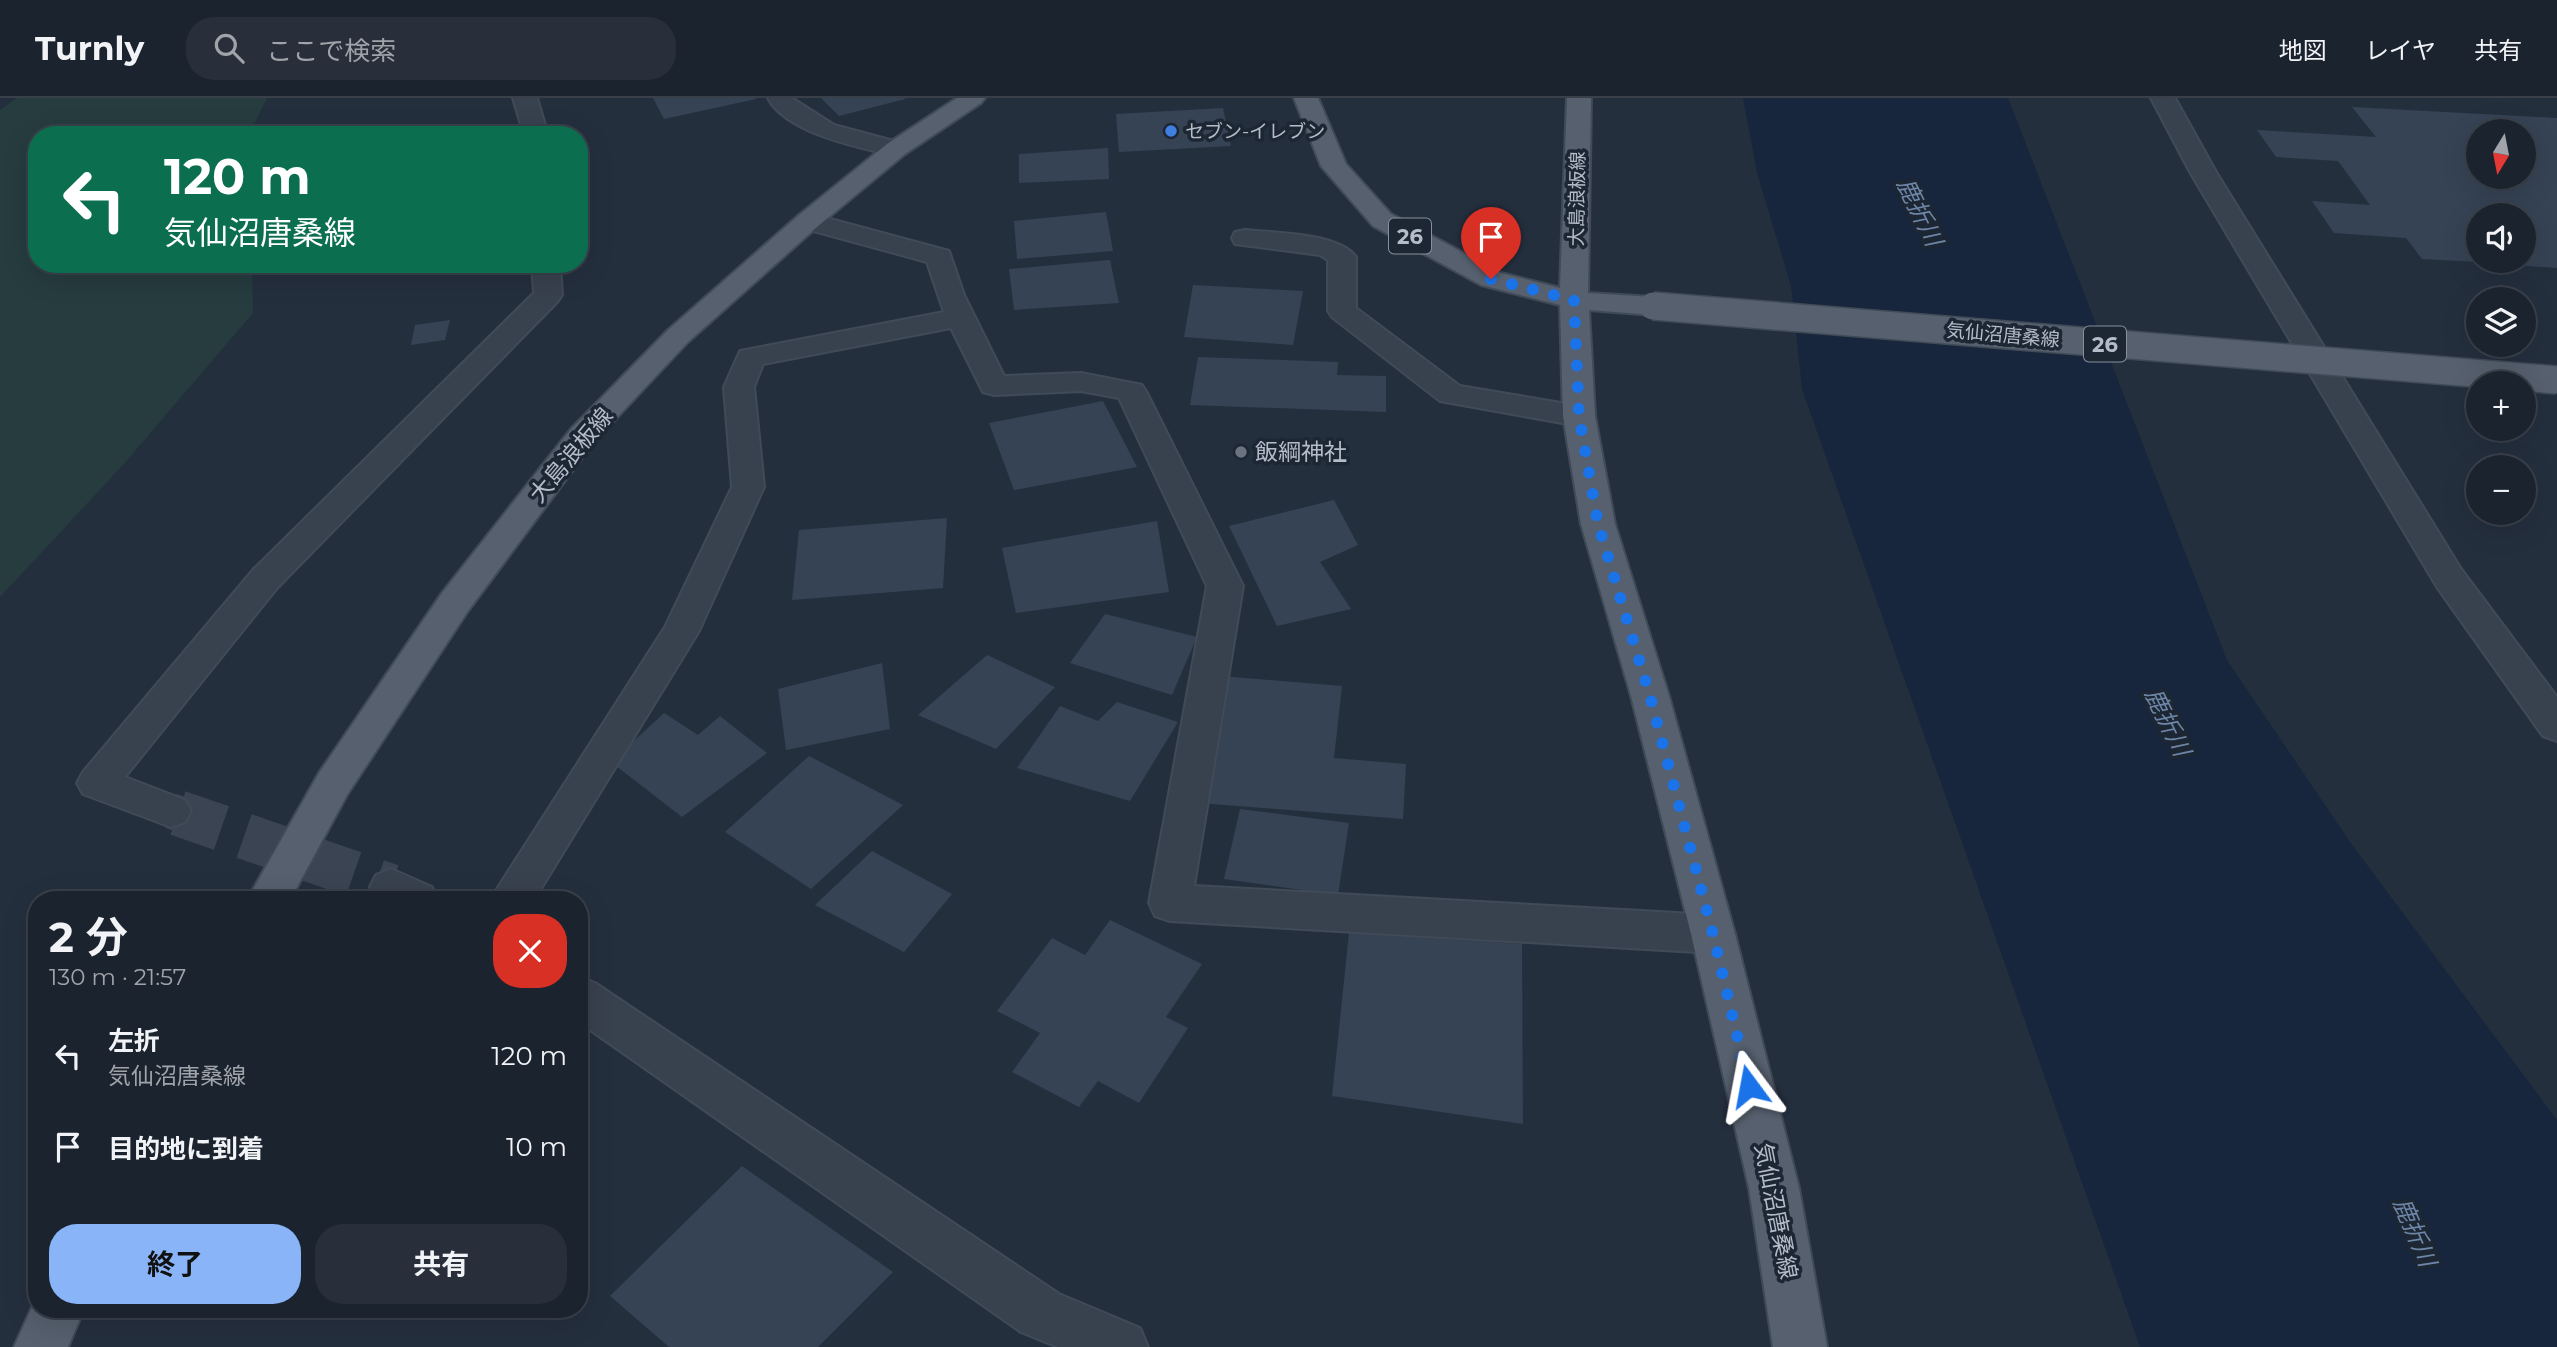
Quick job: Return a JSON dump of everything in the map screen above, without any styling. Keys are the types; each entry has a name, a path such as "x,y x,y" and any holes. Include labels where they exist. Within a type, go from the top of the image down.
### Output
{"main road":[{"name":"大島浪板線","path":"273,891 333,784 455,602 583,436 678,336 808,221 896,149 974,98"},
{"name":"気仙沼唐桑線","path":"1306,98 1334,166 1382,220 1491,279 1574,300 2557,380"},
{"name":"大島浪板線","path":"1574,300 1579,98"},
{"name":"気仙沼唐桑線","path":"1574,300 1579,416 1598,524 1650,696 1713,934 1774,1188 1800,1347"},
{"path":"41,1347 54,1318"}],"street":[{"path":"525,98 533,126"},
{"path":"780,98 825,130 896,149"},
{"path":"2163,98 2203,172 2449,578 2551,709"},
{"path":"808,221 940,257 950,295 994,386 1081,382 1131,391 1225,586 1170,903 1713,934"},
{"path":"1245,238 1326,247 1342,257 1342,311 1451,394 1579,416"},
{"path":"171,811 97,783 265,579 548,295 547,273"},
{"path":"517,891 681,631 748,487 739,387 751,357 961,317"},
{"path":"588,1003 1040,1313 1121,1347"}],"green space":[{"path":"17,98 267,98 253,126 28,126 28,273 252,273 253,313 123,465 0,597 0,110"}],"water":[{"name":"鹿折川","path":"1743,98 2008,98 2227,660 2350,842 2557,1120 2557,1347 2140,1347 1802,389 1791,286 1757,173"}],"building":[{"path":"653,98 756,98 756,99 664,119"},
{"path":"821,98 905,98 905,99 839,116"},
{"path":"2352,107 2557,118 2557,268 2536,267 2536,203 2466,203 2466,261 2422,259 2406,238 2334,233 2312,201 2370,205 2338,161 2276,157 2257,130 2376,137"},
{"path":"1223,108 1231,146 1119,152 1116,114"},
{"path":"1108,148 1109,179 1019,183 1019,154"},
{"path":"1106,212 1113,251 1017,259 1014,221"},
{"path":"1110,260 1119,303 1014,310 1009,269"},
{"path":"1193,285 1303,291 1293,345 1184,337"},
{"path":"450,320 445,340 411,345 415,325"},
{"path":"1198,357 1338,362 1337,375 1386,376 1386,412 1190,405"},
{"path":"1103,401 1137,467 1014,490 989,423"},
{"path":"1334,500 1358,545 1320,562 1351,609 1277,626 1229,526"},
{"path":"947,518 943,588 792,600 799,530"},
{"path":"1157,521 1169,592 1016,613 1002,548"},
{"path":"1105,614 1197,637 1172,695 1070,663"},
{"path":"987,655 1055,687 996,749 918,715"},
{"path":"882,663 890,729 786,750 778,689"},
{"path":"1221,676 1342,686 1334,758 1406,764 1403,819 1199,803"},
{"path":"1117,702 1178,722 1130,801 1017,768 1060,706 1098,721"},
{"path":"664,713 698,735 720,716 767,753 682,817 611,762"},
{"path":"809,756 903,805 811,889 725,832"},
{"path":"1240,809 1349,823 1338,895 1224,879"},
{"path":"872,851 952,894 904,952 815,905"},
{"path":"1110,920 1202,964 1166,1017 1188,1028 1139,1103 1098,1081 1079,1107 1012,1072 1040,1033 997,1011 1052,938 1085,955"},
{"path":"1349,933 1522,944 1523,1124 1332,1096"},
{"path":"742,1166 893,1272 818,1347 669,1347 610,1296"}],"tunnel":[{"path":"171,811 183,815"},
{"path":"178,813 391,887"}],"place":[{"name":"セブン-イレブン","path":"1171,131"},
{"name":"飯綱神社","path":"1241,452"}],"route":[{"path":"1491,279 1574,300 1579,416 1598,524 1650,696 1713,934 1749,1086"}]}
